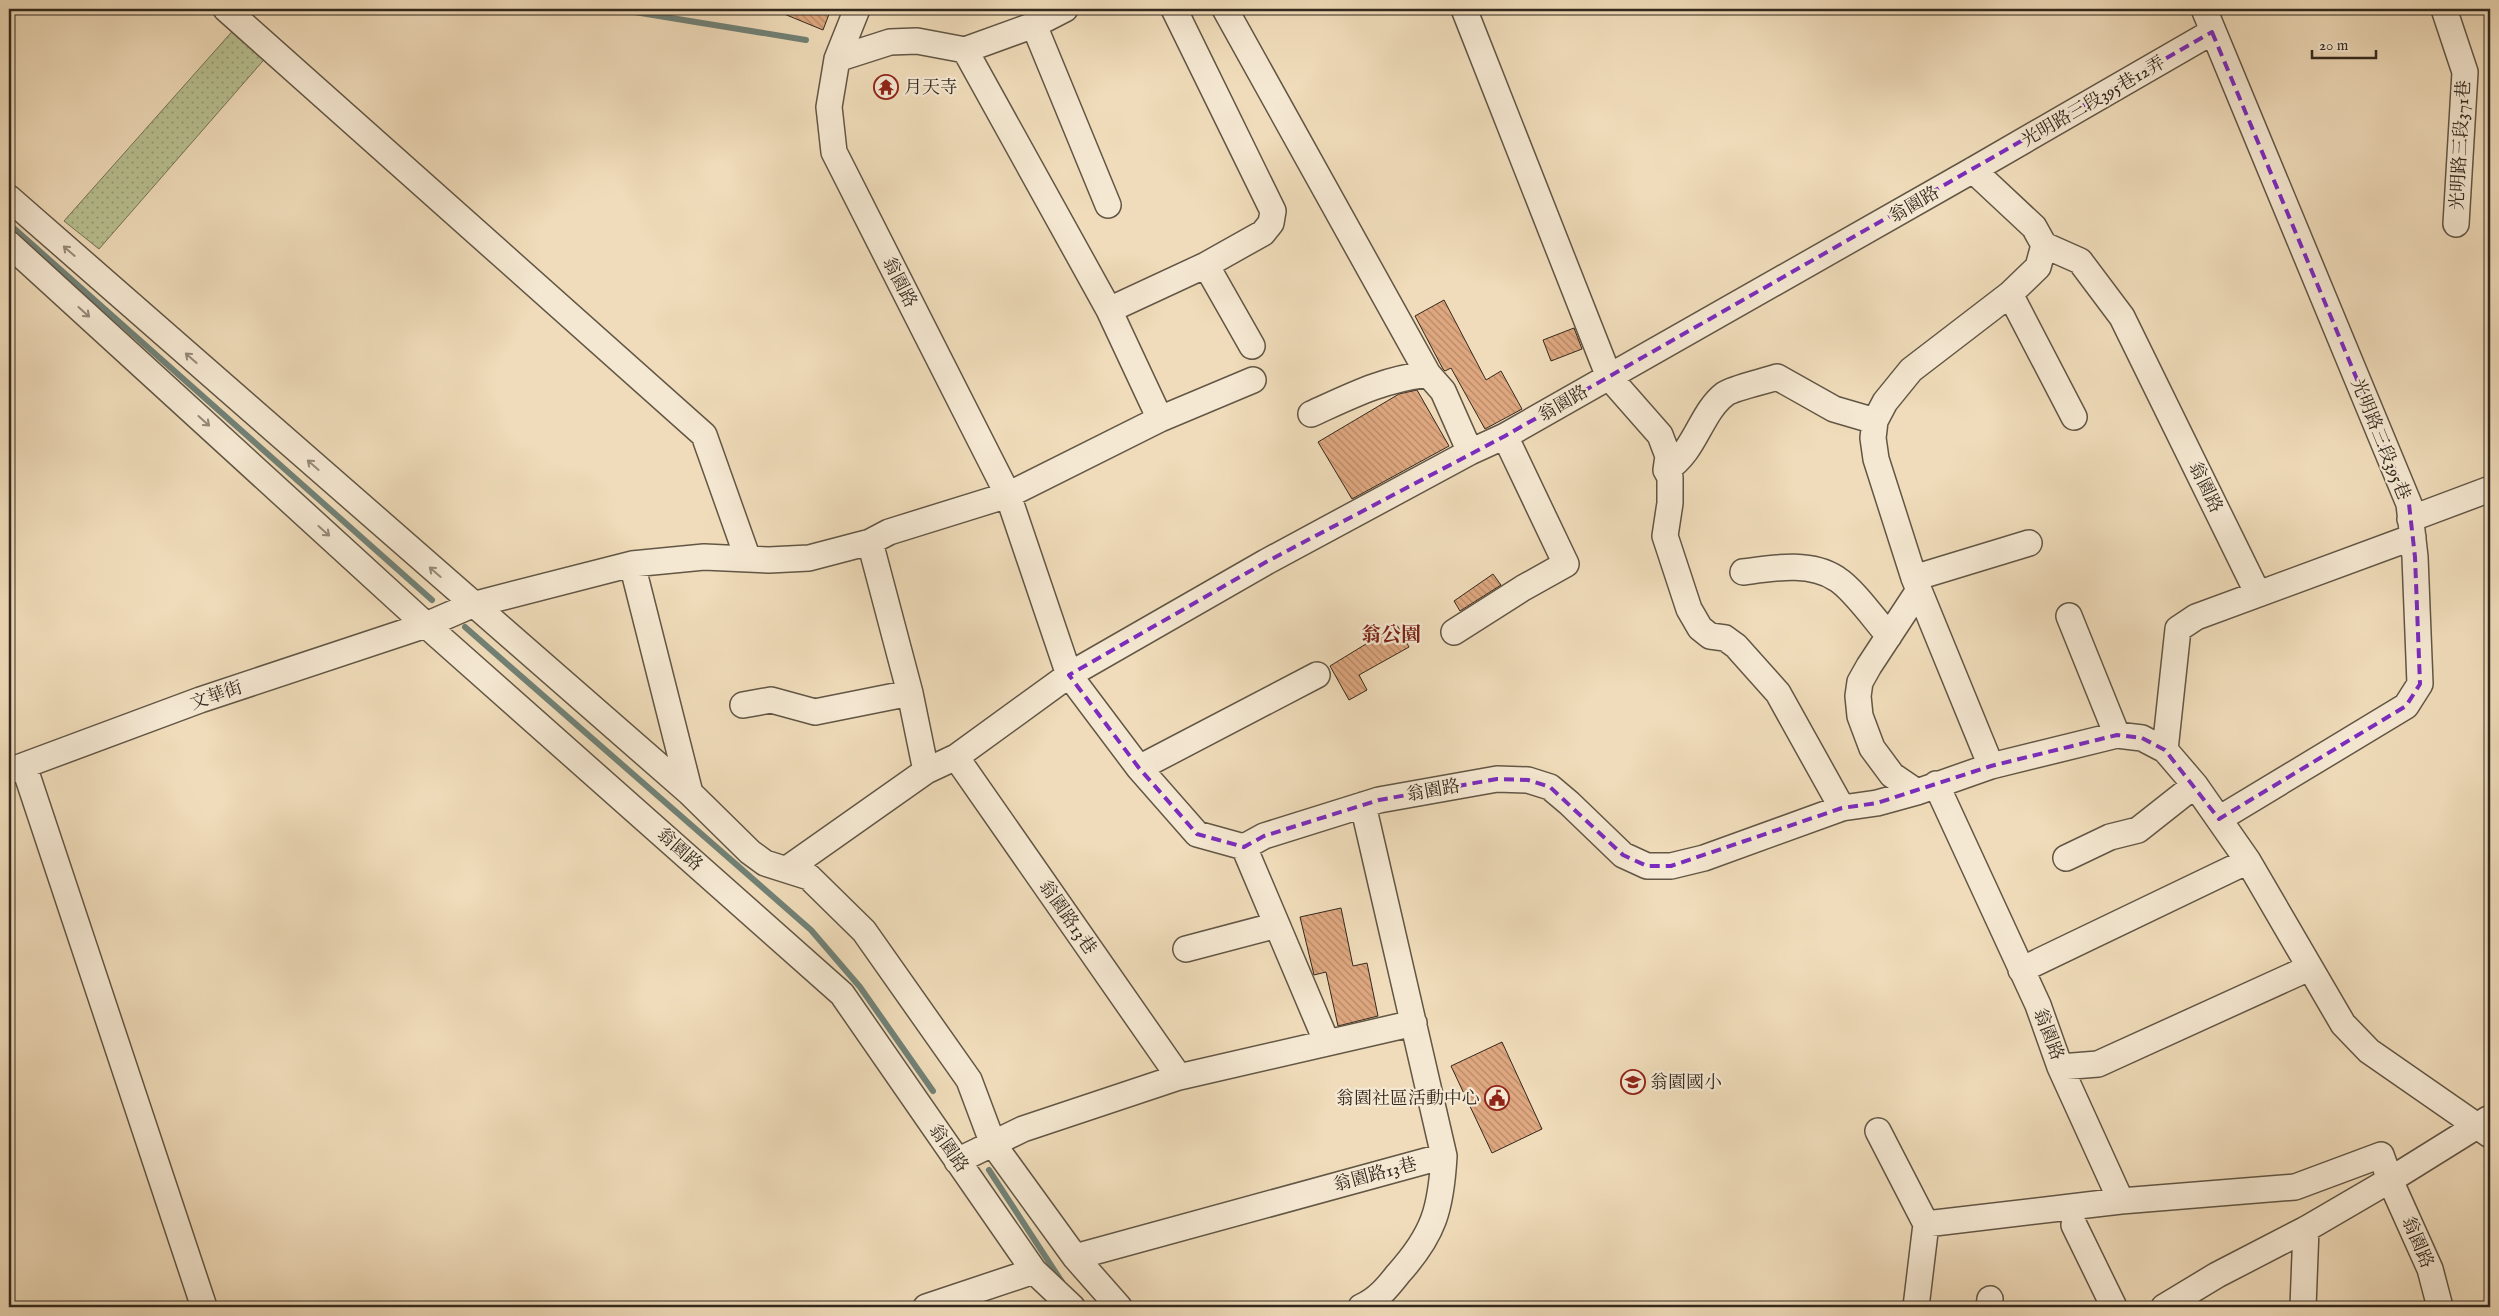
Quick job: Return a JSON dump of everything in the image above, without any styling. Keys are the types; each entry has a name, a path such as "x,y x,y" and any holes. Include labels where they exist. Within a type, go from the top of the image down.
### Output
{"street":[{"path":"226,9 704,435 748,559"},
{"name":"翁園路","path":"857,9 837,59 829,108 834,152 1008,496 1069,675 1139,768 1197,834 1244,847 1264,836 1379,800 1497,779 1528,780 1550,787 1624,855 1646,866 1671,866 1704,858 1842,808 1877,803 1990,766 2117,735 2142,738 2165,750 2195,785 2248,861 2343,1024 2369,1051 2485,1126 2306,1229 2217,1275 2164,1307"},
{"path":"837,59 890,42 917,42 965,50 1034,24 1065,9"},
{"path":"1109,310 1206,265 1263,233 1272,223 1273,211 1174,9"},
{"path":"1225,9 1428,374 1443,391 1470,452"},
{"name":"翁園路","path":"1464,9 1609,377 1660,435 1668,456 1666,470 1670,477 1670,503 1665,536 1690,609 1700,628 1710,636 1725,638 1736,646 1778,694 1842,808"},
{"name":"光明路三段371巷","path":"2444,9 2465,72 2456,224"},
{"name":"光明路三段395巷12弄","path":"1973,170 2208,20"},
{"name":"光明路三段395巷","path":"2208,20 2409,504 2412,528 2420,684 2406,706 2219,819"},
{"path":"1034,24 1108,205"},
{"path":"965,50 1109,310 1160,419"},
{"path":"1973,170 2034,227 2044,245 2038,266 2010,294 1911,370 1885,402 1875,421 1873,438 1876,459 1917,584 1990,766"},
{"name":"翁園路","path":"787,868 926,771 956,757 1069,675 1266,562 1470,452 1505,436 1973,170"},
{"path":"9,198 472,605 690,793 750,852 765,863 809,876 864,931 969,1080 993,1144 1075,1257 1119,1307"},
{"name":"翁園路","path":"9,244 426,625 842,994 1034,1271 1072,1307"},
{"name":"翁園路","path":"2044,245 2080,261 2122,317 2258,594"},
{"path":"1206,265 1252,346"},
{"path":"2010,294 2074,417"},
{"path":"1311,414 1376,384 1402,377 1428,374"},
{"path":"1666,470 1676,464 1689,448 1709,414 1726,394 1777,377 1834,409 1875,421"},
{"path":"426,625 472,605 632,564 704,557 748,559 809,558 870,542 889,532 1008,496 1160,419 1253,380"},
{"path":"1454,632 1523,588 1566,564 1505,436"},
{"path":"2165,750 2178,629 2196,617 2258,594 2412,528 2490,489"},
{"path":"870,542 910,693 926,771"},
{"path":"1926,788 1892,775 1872,748 1860,716 1860,682 1889,636 1917,584 2028,542"},
{"path":"632,564 690,793"},
{"path":"1743,572 1778,567 1812,569 1837,579 1889,636"},
{"path":"2069,616 2117,735"},
{"name":"文華街","path":"16,768 200,700 426,625"},
{"path":"1139,768 1316,674"},
{"path":"743,706 770,700 815,712 910,693"},
{"name":"翁園路13巷","path":"956,757 1180,1077"},
{"path":"16,768 204,1307"},
{"path":"2066,858 2110,837 2138,830 2195,785"},
{"name":"翁園路","path":"1926,788 2038,1005 2060,1067 2098,1064 2309,968"},
{"name":"翁園路13巷","path":"1361,1307 1378,1297 1420,1249 1436,1216 1443,1183 1444,1156 1363,806"},
{"path":"1244,847 1327,1043"},
{"path":"2021,970 2248,861"},
{"path":"1186,949 1277,925"},
{"path":"958,1161 1023,1129 1180,1077 1414,1023"},
{"path":"2060,1067 2121,1201"},
{"path":"1878,1131 1926,1224 1916,1307"},
{"name":"翁園路","path":"1926,1224 2121,1201 2295,1187 2381,1154 2390,1180 2430,1269 2440,1307"},
{"name":"翁園路13巷","path":"1075,1257 1444,1156"},
{"path":"2074,1225 2114,1307"},
{"path":"2303,1307 2306,1229"},
{"path":"926,1307 1034,1271"}],"highlighted area":[{"path":"2212,32 2409,504 2415,557 2420,684 2406,706 2219,819 2165,750 2142,738 2117,735 1991,766 1877,803 1842,808 1671,866 1647,866 1623,855 1550,787 1528,780 1497,779 1379,800 1264,836 1244,847 1197,834 1139,768 1069,675 1266,562 1505,436"}],"green space":[{"path":"237,26 269,54 99,249 64,221"}],"building":[{"path":"772,9 831,9 823,30"},
{"path":"1444,300 1486,380 1501,371 1522,409 1485,429 1451,368 1445,371 1443,369 1415,316"},
{"path":"1574,328 1582,349 1551,361 1543,340"},
{"path":"1417,390 1449,446 1352,499 1318,442 1399,394"},
{"path":"1493,574 1501,585 1460,611 1454,601"},
{"path":"1397,625 1409,647 1359,675 1367,690 1349,700 1330,666"},
{"path":"1341,908 1353,966 1367,963 1378,1016 1338,1026 1326,972 1314,975 1300,917"},
{"name":"翁園社區活動中心","path":"1502,1042 1542,1129 1492,1153 1451,1066"}],"waterway":[{"path":"616,9 806,40"},
{"path":"9,224 432,600"},
{"path":"465,627 811,930 860,987 933,1091"},
{"path":"989,1170 1062,1282"}],"place":[{"name":"月天寺","path":"886,87"},
{"name":"翁園國小","path":"1633,1082"},
{"name":"翁園社區活動中心","path":"1497,1098"}],"district":[{"name":"翁公園","path":"1391,634"}]}
